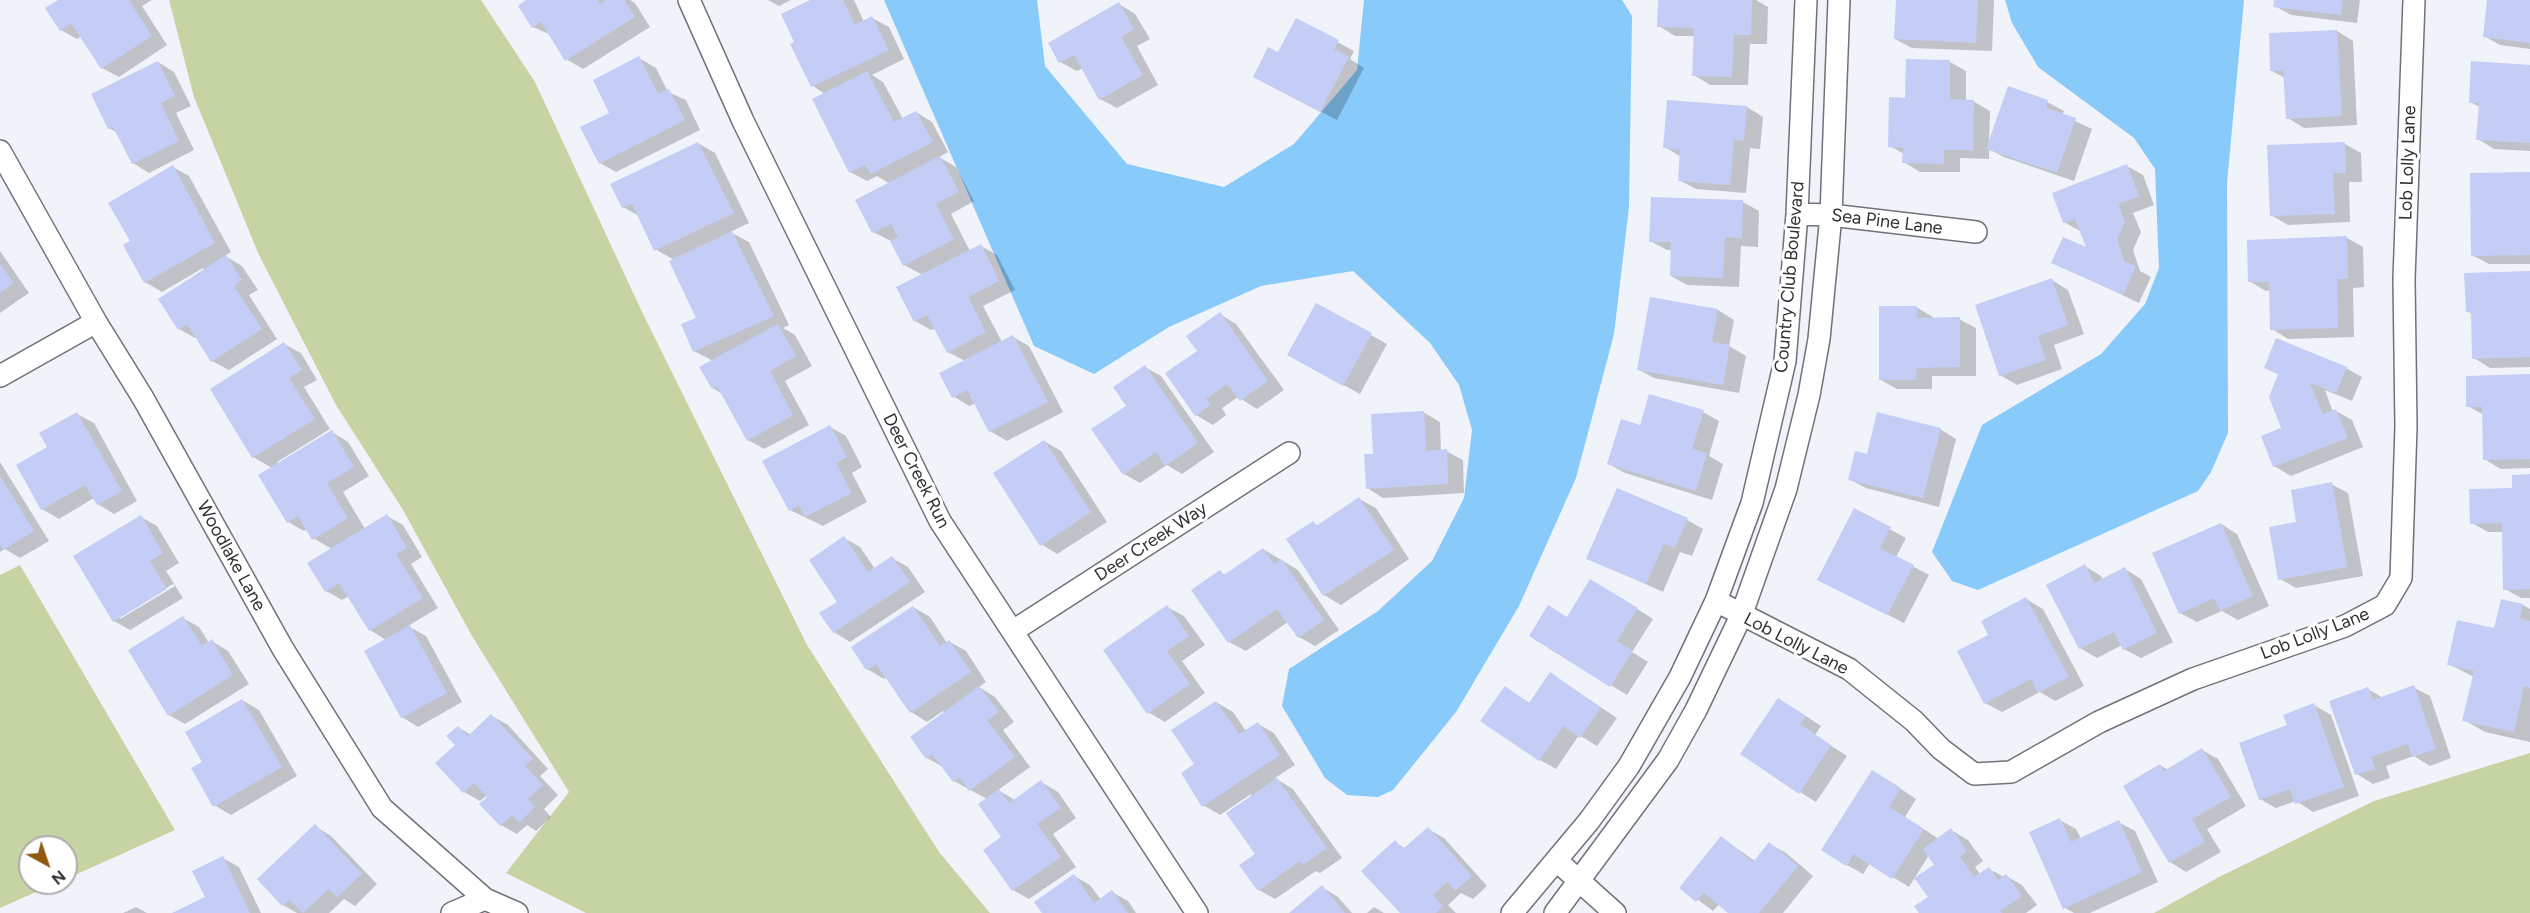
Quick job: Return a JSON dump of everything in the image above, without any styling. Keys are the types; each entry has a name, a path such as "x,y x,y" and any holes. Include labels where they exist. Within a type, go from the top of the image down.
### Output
{"street":[{"name":"Deer Creek Run","path":"689,0 743,121 940,521 1197,913"},
{"name":"Country Club Boulevard","path":"1512,913 1557,861 1629,766 1680,677 1716,601 1752,503 1785,361 1797,214 1806,0"},
{"name":"Country Club Boulevard","path":"1555,913 1668,760 1696,710 1741,615 1786,489 1809,395 1819,339 1831,215 1839,0"},
{"name":"Lob Lolly Lane","path":"1716,601 1849,669 1914,721 1941,749 1974,774 2011,772 2099,722 2193,679 2345,626 2385,605 2401,578 2406,427 2404,279 2414,0"},
{"name":"Woodlake Lane","path":"0,151 96,322 143,398 283,650 382,808 485,898 517,913"},
{"name":"Sea Pine Lane","path":"1797,214 1831,215 1976,232"},
{"path":"0,376 96,322"},
{"name":"Deer Creek Way","path":"1013,631 1289,453"},
{"path":"1557,861 1615,913"},
{"path":"453,913 485,898"}],"green space":[{"path":"169,0 481,0 535,82 643,314 807,645 939,852 990,913 586,913 506,873 569,792 472,636 403,510 336,405 259,255 194,97"},
{"path":"20,565 175,830 78,874 78,835 18,835 18,895 29,895 0,908 0,575"},
{"path":"2530,753 2530,913 2154,913 2219,877 2374,801"}],"water":[{"path":"884,0 1037,0 1045,66 1127,164 1224,187 1294,144 1357,70 1364,0 1622,0 1632,16 1629,207 1614,334 1576,478 1519,606 1456,712 1393,790 1378,797 1347,795 1325,778 1282,706 1289,669 1378,611 1432,561 1464,498 1472,430 1459,385 1430,343 1353,271 1261,286 1169,327 1094,374 1034,346"},
{"path":"2005,0 2244,0 2227,183 2228,433 2211,472 2198,491 1978,590 1952,581 1932,552 1982,425 2101,354 2145,304 2159,268 2155,169 2134,138 2038,67 2012,23"}],"building":[{"path":"58,0 129,0 152,36 101,69 71,23 60,31 45,8"},
{"path":"526,0 598,0 600,4 607,0 624,0 635,17 565,61 541,22 532,28 518,6"},
{"path":"810,0 843,0 855,25 872,16 889,50 811,87 790,44 794,42 781,14"},
{"path":"1658,0 1752,0 1751,35 1734,35 1732,77 1692,76 1694,28 1657,27"},
{"path":"1896,0 1978,0 1976,43 1894,39"},
{"path":"2274,0 2343,0 2341,15 2273,7"},
{"path":"2487,0 2530,0 2530,43 2483,37"},
{"path":"1119,2 1134,29 1121,37 1143,75 1099,100 1074,55 1059,63 1048,43"},
{"path":"1296,18 1339,40 1334,49 1349,57 1320,112 1253,77 1268,47 1278,52"},
{"path":"2337,30 2342,116 2286,119 2283,71 2270,71 2269,33"},
{"path":"639,56 658,94 669,89 685,120 599,164 580,127 609,113 593,80"},
{"path":"1906,59 1950,60 1950,99 1974,100 1973,150 1944,150 1944,164 1902,163 1903,148 1888,147 1889,97 1905,98"},
{"path":"158,61 175,96 161,103 179,141 132,164 113,127 108,129 91,94"},
{"path":"2471,61 2530,65 2530,143 2476,140 2479,103 2469,103"},
{"path":"867,71 894,122 916,111 933,142 871,174 865,165 849,173 812,99"},
{"path":"2008,86 2048,100 2046,108 2076,118 2057,173 1986,149"},
{"path":"1667,100 1747,106 1744,141 1734,140 1730,185 1678,181 1680,150 1663,148"},
{"path":"698,142 734,213 654,251 632,204 622,208 610,184"},
{"path":"2345,142 2346,173 2333,173 2335,214 2270,216 2267,145"},
{"path":"940,156 959,192 936,204 954,239 903,266 890,241 898,237 891,224 872,233 855,200"},
{"path":"2127,164 2139,196 2118,204 2125,222 2117,240 2125,262 2136,266 2123,295 2051,263 2063,237 2086,247 2075,219 2063,223 2052,193"},
{"path":"173,165 215,243 144,283 123,245 130,241 108,203"},
{"path":"2530,172 2530,255 2471,256 2470,173"},
{"path":"1651,197 1743,200 1742,238 1725,237 1723,278 1670,276 1671,242 1649,242"},
{"path":"732,231 774,316 693,352 681,324 696,318 669,261"},
{"path":"2347,236 2348,279 2337,279 2338,328 2270,330 2269,282 2248,282 2247,240"},
{"path":"981,244 999,281 968,297 986,332 947,353 927,315 914,322 896,287"},
{"path":"226,255 242,280 234,286 262,329 211,362 187,324 178,330 158,299"},
{"path":"0,264 14,283 0,293"},
{"path":"2530,271 2530,357 2472,359 2471,312 2466,312 2464,273"},
{"path":"2052,278 2068,325 2038,336 2046,360 1999,376 1975,305"},
{"path":"1650,297 1718,309 1712,342 1730,345 1723,385 1637,370"},
{"path":"1316,303 1372,333 1343,386 1287,355"},
{"path":"1879,306 1917,306 1917,318 1960,317 1960,367 1917,368 1916,380 1879,380"},
{"path":"1220,312 1268,381 1240,401 1227,384 1206,399 1211,405 1195,416 1165,373 1197,351 1186,336"},
{"path":"778,324 796,356 770,371 793,415 747,441 717,386 712,389 699,367"},
{"path":"1013,335 1048,402 989,432 967,390 952,398 939,373"},
{"path":"2276,338 2347,367 2336,393 2310,383 2323,414 2336,409 2348,438 2273,467 2261,436 2281,428 2269,397 2278,374 2264,368"},
{"path":"284,342 302,370 289,378 315,419 252,458 210,389"},
{"path":"1145,365 1198,443 1165,466 1156,452 1123,475 1091,429 1126,406 1113,387"},
{"path":"2530,374 2530,459 2483,460 2482,407 2466,407 2466,376"},
{"path":"1649,394 1704,410 1692,449 1707,453 1696,491 1607,464 1621,419 1640,425"},
{"path":"1424,411 1426,451 1447,449 1448,484 1366,489 1364,454 1373,454 1371,414"},
{"path":"77,412 122,491 97,505 85,485 41,510 16,465 47,447 39,433"},
{"path":"1877,412 1941,428 1923,498 1848,480 1855,451 1867,454"},
{"path":"830,425 847,457 836,463 852,493 805,517 799,505 789,511 762,461"},
{"path":"332,430 354,467 327,483 348,518 312,540 298,516 287,523 258,475"},
{"path":"1044,440 1091,512 1040,546 993,473"},
{"path":"2530,474 2530,589 2503,590 2502,523 2470,524 2469,489 2512,488 2512,475"},
{"path":"0,476 34,531 3,550 0,545"},
{"path":"2332,482 2347,567 2278,580 2269,527 2296,522 2291,490"},
{"path":"1617,488 1688,518 1675,548 1664,544 1646,584 1586,559"},
{"path":"1359,497 1394,550 1323,596 1286,539 1313,521 1316,526"},
{"path":"1854,508 1891,527 1880,548 1914,565 1887,615 1817,580"},
{"path":"387,514 407,548 396,554 423,598 369,631 339,583 325,592 307,563"},
{"path":"141,515 163,553 150,561 167,589 113,622 73,556"},
{"path":"2221,523 2253,596 2220,611 2214,598 2179,614 2152,553"},
{"path":"844,536 868,572 892,556 910,582 833,633 819,613 837,602 809,560"},
{"path":"1263,548 1274,564 1281,559 1324,620 1298,638 1277,609 1228,643 1191,590 1220,570 1224,575"},
{"path":"2085,564 2094,583 2125,567 2157,633 2123,650 2114,632 2079,649 2046,585"},
{"path":"1590,579 1638,608 1617,641 1633,651 1610,687 1529,636 1548,605 1567,617"},
{"path":"2026,597 2069,677 2038,693 2031,679 1984,704 1957,651 1988,635 1981,621"},
{"path":"2501,599 2523,604 2520,618 2530,621 2530,688 2524,686 2514,732 2462,721 2474,671 2447,665 2457,620 2494,628"},
{"path":"1167,605 1189,636 1167,651 1190,684 1147,714 1103,650"},
{"path":"913,606 940,646 949,640 971,672 910,713 876,664 866,670 851,647"},
{"path":"183,616 202,646 212,639 233,675 168,716 128,650"},
{"path":"410,625 447,693 401,718 364,651"},
{"path":"1550,672 1601,708 1580,738 1563,726 1539,761 1480,721 1505,686 1529,703"},
{"path":"2414,685 2436,749 2412,757 2408,744 2371,757 2375,769 2355,775 2329,701 2368,687 2373,700"},
{"path":"979,686 999,712 987,720 1015,757 969,791 959,777 953,782 932,754 926,759 910,737"},
{"path":"1778,698 1806,716 1800,724 1831,745 1799,794 1740,754"},
{"path":"242,699 282,767 213,807 191,768 202,762 185,732"},
{"path":"1216,701 1239,734 1258,722 1280,755 1202,807 1181,773 1194,764 1171,730"},
{"path":"2314,703 2344,787 2295,804 2290,789 2259,800 2239,743 2287,725 2283,715"},
{"path":"491,714 533,759 525,766 543,785 528,799 535,807 519,823 512,815 500,826 479,804 487,797 474,783 463,793 435,763 455,745 446,736 458,726 468,736"},
{"path":"2202,748 2231,797 2192,819 2205,842 2169,863 2123,786 2160,764 2164,771"},
{"path":"1872,770 1901,788 1889,807 1924,829 1892,879 1853,854 1846,866 1821,850"},
{"path":"1277,778 1327,848 1303,865 1300,861 1258,891 1239,865 1255,854 1226,813"},
{"path":"1041,780 1061,808 1037,824 1061,857 1012,891 983,850 1001,837 978,804 999,789 1009,803"},
{"path":"2060,818 2071,842 2119,820 2142,872 2063,909 2029,832"},
{"path":"315,824 362,874 337,897 329,889 303,913 290,900 282,906 257,879"},
{"path":"1428,827 1472,876 1455,891 1447,882 1433,895 1443,906 1436,913 1400,913 1361,871 1395,840 1403,849"},
{"path":"1951,828 1967,851 1960,857 1974,877 1989,867 1998,880 2006,874 2022,896 2000,911 2002,913 1919,913 1914,906 1928,897 1914,878 1934,865 1923,849"},
{"path":"1721,836 1753,862 1769,842 1798,866 1759,913 1728,913 1704,893 1696,902 1679,888"},
{"path":"223,856 250,913 172,913 205,897 192,871"},
{"path":"1074,874 1094,903 1112,890 1128,913 1042,913 1034,902"},
{"path":"1322,885 1345,913 1289,913"}]}
